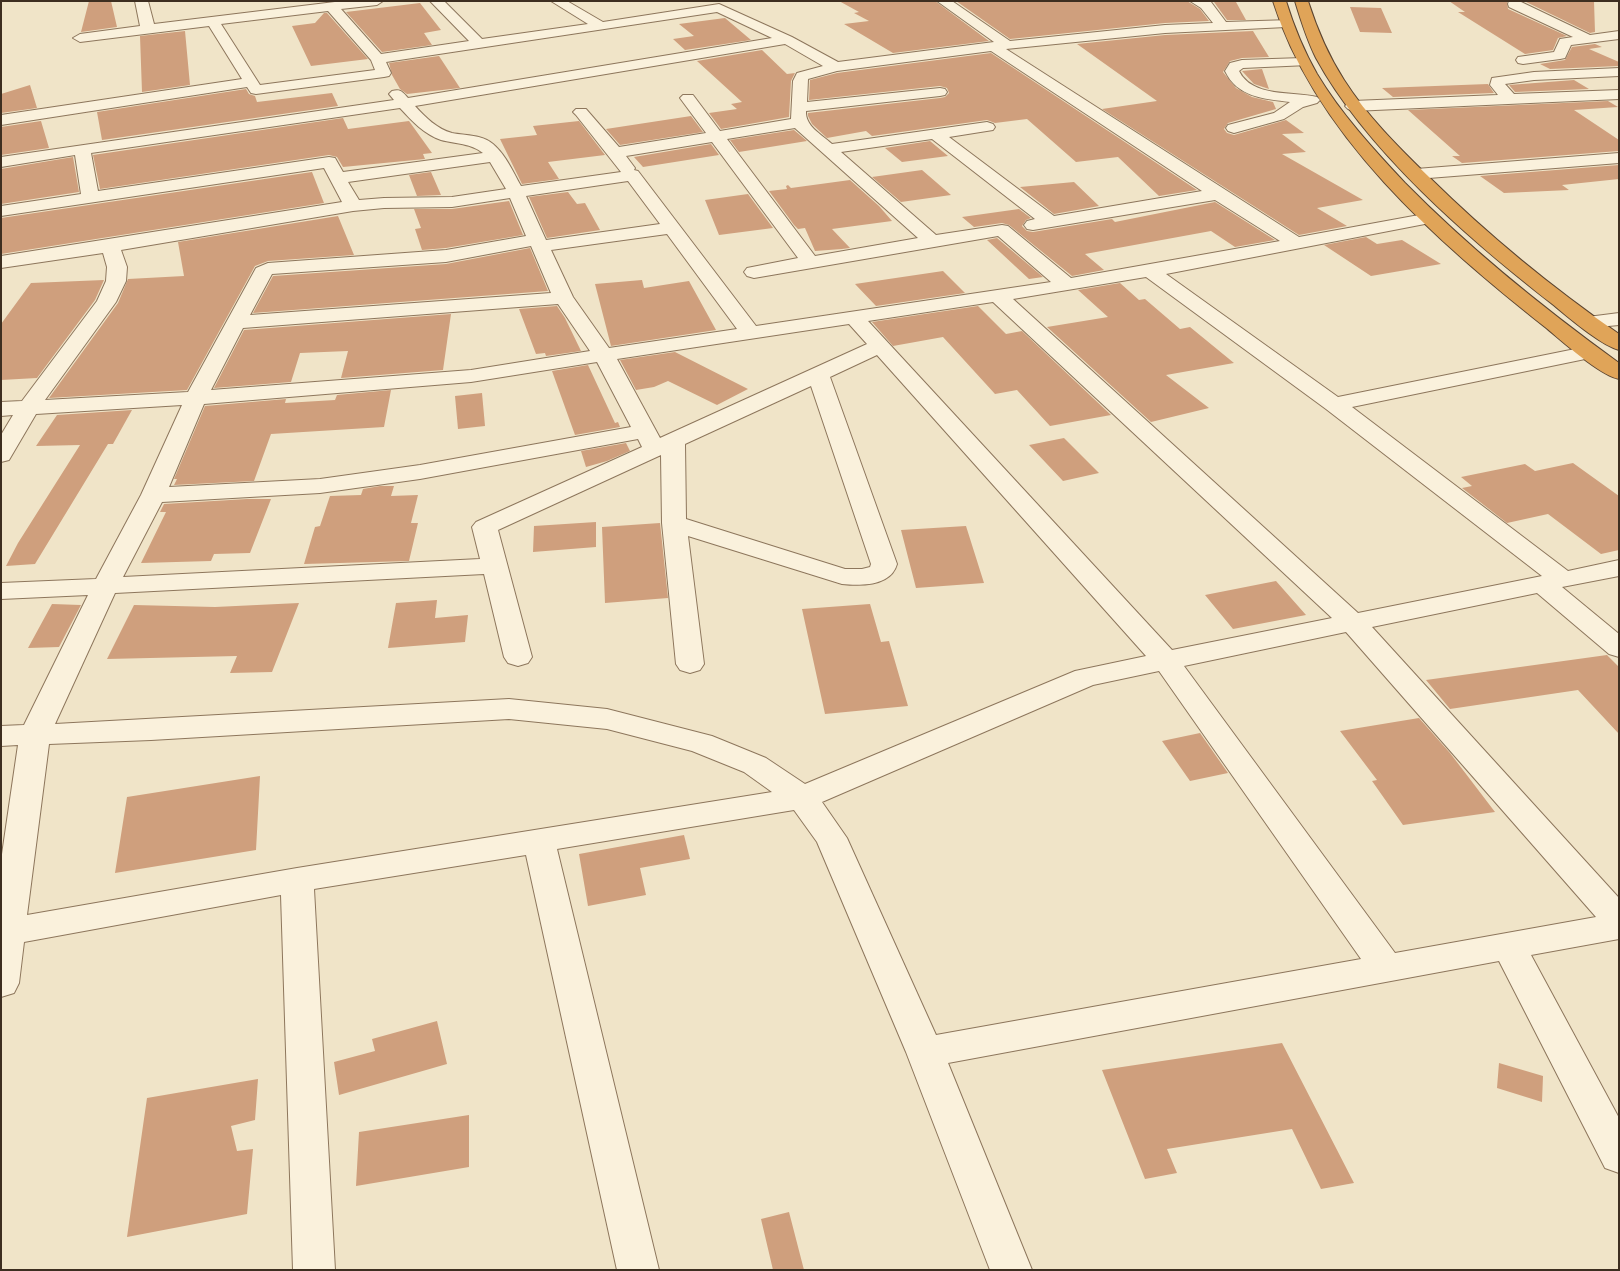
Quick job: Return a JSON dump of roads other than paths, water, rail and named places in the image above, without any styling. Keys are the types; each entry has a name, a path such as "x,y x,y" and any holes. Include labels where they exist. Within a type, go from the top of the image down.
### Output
{"highway":[{"path":"1279,1 1317,100 1430,218 1511,291 1619,373"},
{"path":"1301,1 1306,21 1328,64 1353,106 1376,135 1493,248 1587,322 1619,344"}],"street":[{"path":"142,1 148,29"},
{"path":"263,1 273,14"},
{"path":"80,38 377,1"},
{"path":"436,1 479,44"},
{"path":"557,1 601,26"},
{"path":"703,1 787,40 836,67"},
{"path":"943,1 1000,46 1218,194 1298,244"},
{"path":"1196,1 1206,5 1222,26"},
{"path":"1514,4 1588,39"},
{"path":"332,7 378,58 384,73 404,103 439,134 483,143 495,156 516,192 563,298 604,355 658,441 674,523 690,664"},
{"path":"378,58 719,8"},
{"path":"213,22 262,102"},
{"path":"933,242 829,149 800,115 800,81 802,76 836,67 1106,34 1286,23"},
{"path":"1534,76 1522,68 1520,63 1523,60 1560,55 1565,42 1619,35"},
{"path":"1,120 262,102 404,103 787,40"},
{"path":"1303,62 1242,64 1234,66 1232,71 1239,83 1249,89 1262,93 1317,100"},
{"path":"1510,99 1497,85 1497,81 1534,76 1619,72"},
{"path":"1,162 82,149 262,102 384,73"},
{"path":"615,153 717,137 800,115 940,92"},
{"path":"1353,106 1619,94"},
{"path":"688,98 810,262"},
{"path":"1234,128 1279,116 1298,104 1317,100"},
{"path":"580,112 632,175 751,334"},
{"path":"829,149 986,127"},
{"path":"935,134 1050,222"},
{"path":"82,149 90,197"},
{"path":"1,211 325,156 353,206"},
{"path":"337,178 495,156"},
{"path":"1416,174 1619,158"},
{"path":"1,262 353,206 384,203 452,202 632,175"},
{"path":"754,272 1218,194"},
{"path":"1,408 196,398 471,376 855,319 1067,285 1298,244 1430,218"},
{"path":"1,983 5,932 35,734 105,586 153,495 196,398 263,272 268,270 416,259 538,242 672,228"},
{"path":"1002,230 1067,285"},
{"path":"1,455 29,407 106,302 116,281 117,266 110,246"},
{"path":"1150,271 1334,404 1552,582 1619,648"},
{"path":"998,296 1353,623 1619,921"},
{"path":"236,322 563,298"},
{"path":"855,319 1166,660 1387,968"},
{"path":"1587,322 1619,319"},
{"path":"518,657 485,527 658,441 818,375 880,346"},
{"path":"1334,404 1590,352"},
{"path":"674,523 842,576 857,578 882,572 882,558 818,375"},
{"path":"153,495 320,486 658,441"},
{"path":"1,591 495,566"},
{"path":"5,932 298,880 802,798 1085,677 1619,568"},
{"path":"1,736 161,730 509,709 607,719 701,743 755,765 802,798 831,838 925,1052 1012,1270"},
{"path":"539,841 638,1270"},
{"path":"298,880 314,1270"},
{"path":"925,1052 1619,926"},
{"path":"1508,946 1619,1156"}]}
